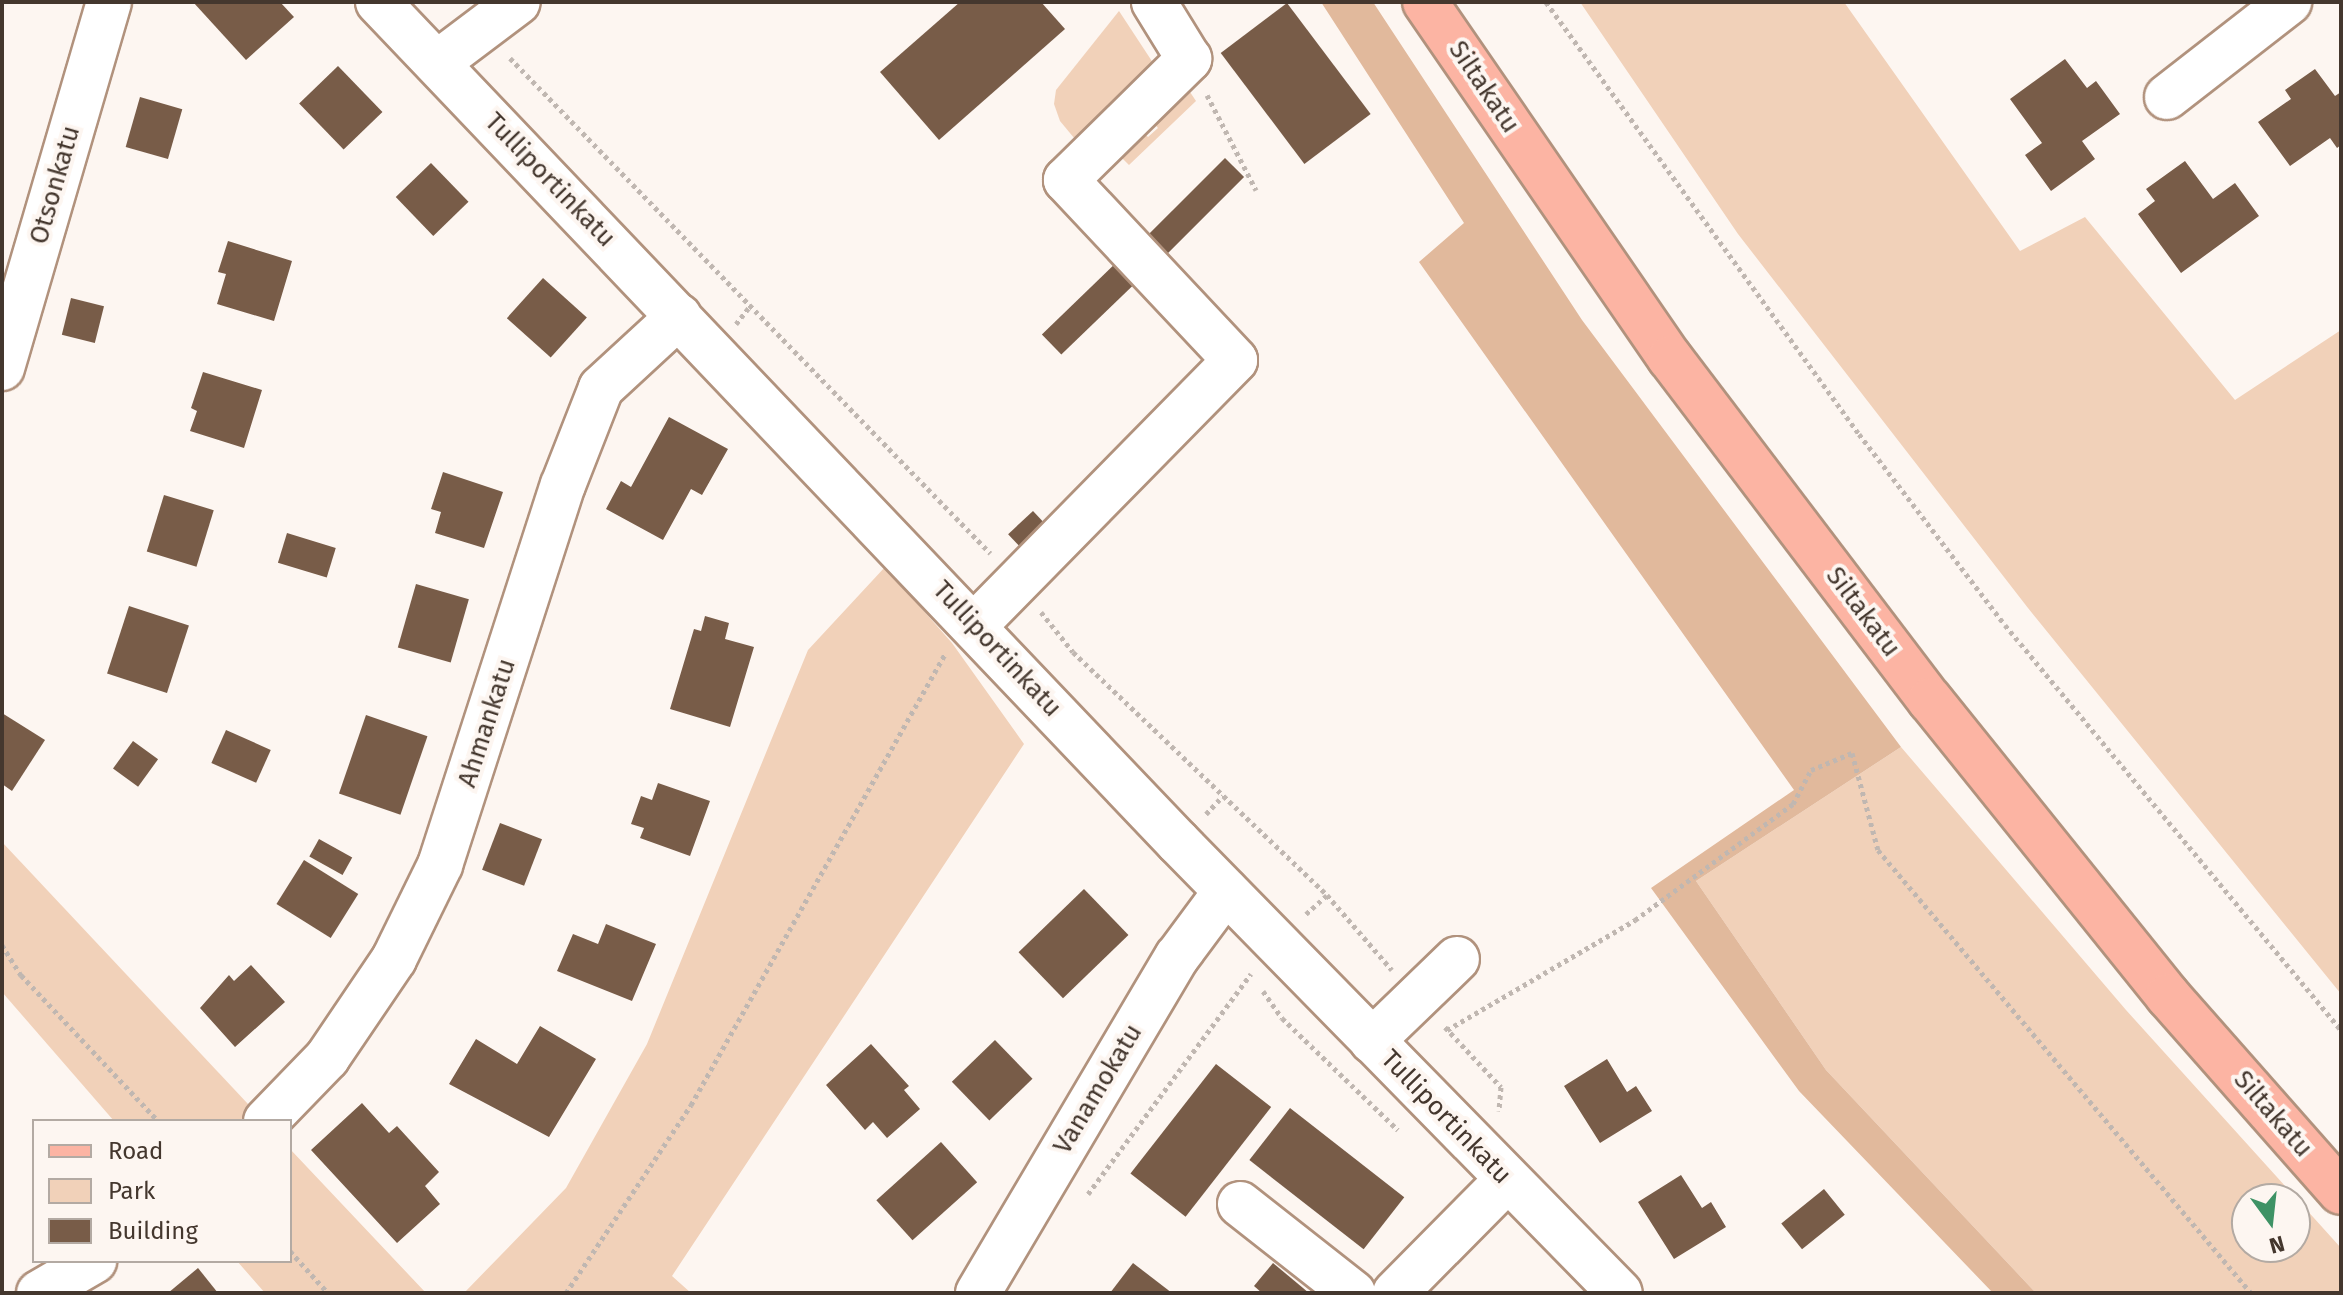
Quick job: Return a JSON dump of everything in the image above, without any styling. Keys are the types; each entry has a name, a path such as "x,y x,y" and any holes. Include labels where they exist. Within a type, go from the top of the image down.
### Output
{"main road":[{"name":"Siltakatu","path":"1425,2 1670,358 1930,700 2168,996 2341,1192"}],"street":[{"name":"Otsonkatu","path":"2,368 109,2"},
{"name":"Tulliportinkatu","path":"378,2 679,316 963,634 1226,891 1257,961 1372,1041 1620,1293"},
{"path":"437,63 518,2"},
{"path":"963,634 1235,360 1066,180 1189,59 1154,2"},
{"path":"2167,97 2289,2"},
{"name":"Ahmankatu","path":"268,1119 327,1058 394,959 440,865 563,485 601,388 679,316"},
{"name":"Vanamokatu","path":"978,1293 1177,957 1226,891"},
{"path":"1372,1041 1457,959"},
{"path":"1395,1293 1507,1180"},
{"path":"1240,1204 1353,1293"},
{"path":"39,1293 91,1263"}],"path":[{"path":"1546,2 1859,434 2005,625 2341,1030"},
{"path":"481,28 1018,582 1073,652 1327,895 1416,997 1501,1087 1498,1121"},
{"path":"1189,59 1256,190"},
{"path":"566,1293 691,1105 963,634"},
{"path":"1447,1030 1635,920 1793,804 1811,770 1852,753 1878,850 2251,1293"},
{"path":"1084,1198 1257,961 1327,895"},
{"path":"2,945 31,987 156,1119"},
{"path":"1257,961 1282,1018 1409,1140"},
{"path":"292,1253 328,1293"}],"green space":[{"path":"1580,2 1844,2 2020,251 2085,217 2235,400 2341,330 2341,994 2028,608 1738,234"},
{"path":"1119,11 1161,75 1084,150 1060,121 1054,104 1056,90"},
{"path":"1186,86 1196,101 1129,165 1117,153 1141,130 1148,137 1158,128 1151,120"},
{"path":"885,567 952,643 1024,744 672,1276 691,1293 464,1293 566,1188 647,1044 808,650"},
{"path":"1901,747 2126,1010 2282,1183 2231,1183 2231,1263 2311,1263 2311,1215 2341,1248 2341,1293 2036,1293 1826,1070 1696,881"},
{"path":"2,842 262,1119 112,1119 2,992"},
{"path":"292,1151 426,1293 265,1293 239,1263 292,1263"}],"shaded area":[{"path":"1321,2 1373,2 1582,320 1901,747 1696,881 1826,1070 2036,1293 1993,1293 1799,1091 1651,888 1794,790 1419,262 1464,223"}],"building":[{"path":"193,2 280,2 294,17 246,60"},
{"path":"960,2 1041,2 1065,29 939,140 880,72"},
{"path":"1287,3 1371,114 1304,164 1221,53"},
{"path":"2065,59 2087,88 2096,81 2120,114 2082,141 2095,159 2051,191 2025,155 2042,143 2010,99"},
{"path":"338,66 382,112 344,150 299,104"},
{"path":"2315,69 2335,96 2341,92 2341,145 2337,148 2330,138 2290,166 2258,122 2291,99 2285,90"},
{"path":"140,97 182,109 168,159 126,147"},
{"path":"1225,158 1244,177 1166,255 1147,236"},
{"path":"2185,161 2213,199 2235,183 2259,216 2181,273 2138,214 2155,201 2146,189"},
{"path":"431,163 469,202 433,236 396,197"},
{"path":"228,241 292,261 274,321 217,304 226,274 218,272"},
{"path":"1121,258 1140,278 1061,355 1042,334"},
{"path":"543,278 587,317 551,358 507,318"},
{"path":"71,298 104,306 95,343 62,335"},
{"path":"203,372 262,390 244,448 190,431 197,411 191,408"},
{"path":"669,417 728,449 702,495 691,489 663,540 606,509 621,481 631,487"},
{"path":"443,472 503,492 484,548 435,533 441,512 431,509"},
{"path":"164,495 214,510 196,567 147,551"},
{"path":"1033,511 1049,528 1024,551 1008,534"},
{"path":"287,533 336,548 327,578 278,563"},
{"path":"416,584 469,599 451,663 398,647"},
{"path":"129,606 189,625 167,693 107,674"},
{"path":"705,616 729,623 725,639 754,647 730,727 670,709 694,629 701,631"},
{"path":"2,713 45,740 12,791 2,784"},
{"path":"366,715 427,736 400,815 339,793"},
{"path":"226,730 271,750 256,783 211,763"},
{"path":"133,741 158,759 138,787 113,769"},
{"path":"658,783 710,801 690,856 640,838 644,828 631,824 641,796 652,800"},
{"path":"500,823 542,839 524,886 482,870"},
{"path":"319,839 352,857 343,875 309,856"},
{"path":"304,860 358,894 331,938 276,904"},
{"path":"1084,889 1128,935 1063,998 1019,952"},
{"path":"606,924 656,944 632,1001 557,971 573,934 598,944"},
{"path":"251,965 285,1002 235,1047 200,1008 229,975 234,981"},
{"path":"540,1026 596,1059 549,1137 449,1084 476,1039 517,1064"},
{"path":"995,1040 1033,1079 989,1121 952,1082"},
{"path":"871,1044 909,1086 904,1090 920,1109 887,1138 873,1122 865,1130 826,1085"},
{"path":"1607,1059 1627,1092 1636,1086 1652,1111 1600,1143 1564,1086"},
{"path":"1216,1064 1271,1107 1186,1217 1130,1174"},
{"path":"362,1103 389,1133 397,1126 439,1172 425,1186 440,1204 397,1243 311,1150"},
{"path":"1290,1108 1404,1197 1364,1249 1249,1160"},
{"path":"941,1142 977,1182 912,1240 876,1200"},
{"path":"1681,1175 1702,1208 1711,1202 1726,1227 1674,1259 1638,1202"},
{"path":"1824,1189 1845,1215 1802,1249 1781,1224"},
{"path":"1133,1263 1172,1293 1110,1293"},
{"path":"1273,1263 1309,1293 1262,1293 1254,1286"},
{"path":"198,1268 218,1293 168,1293"}]}
